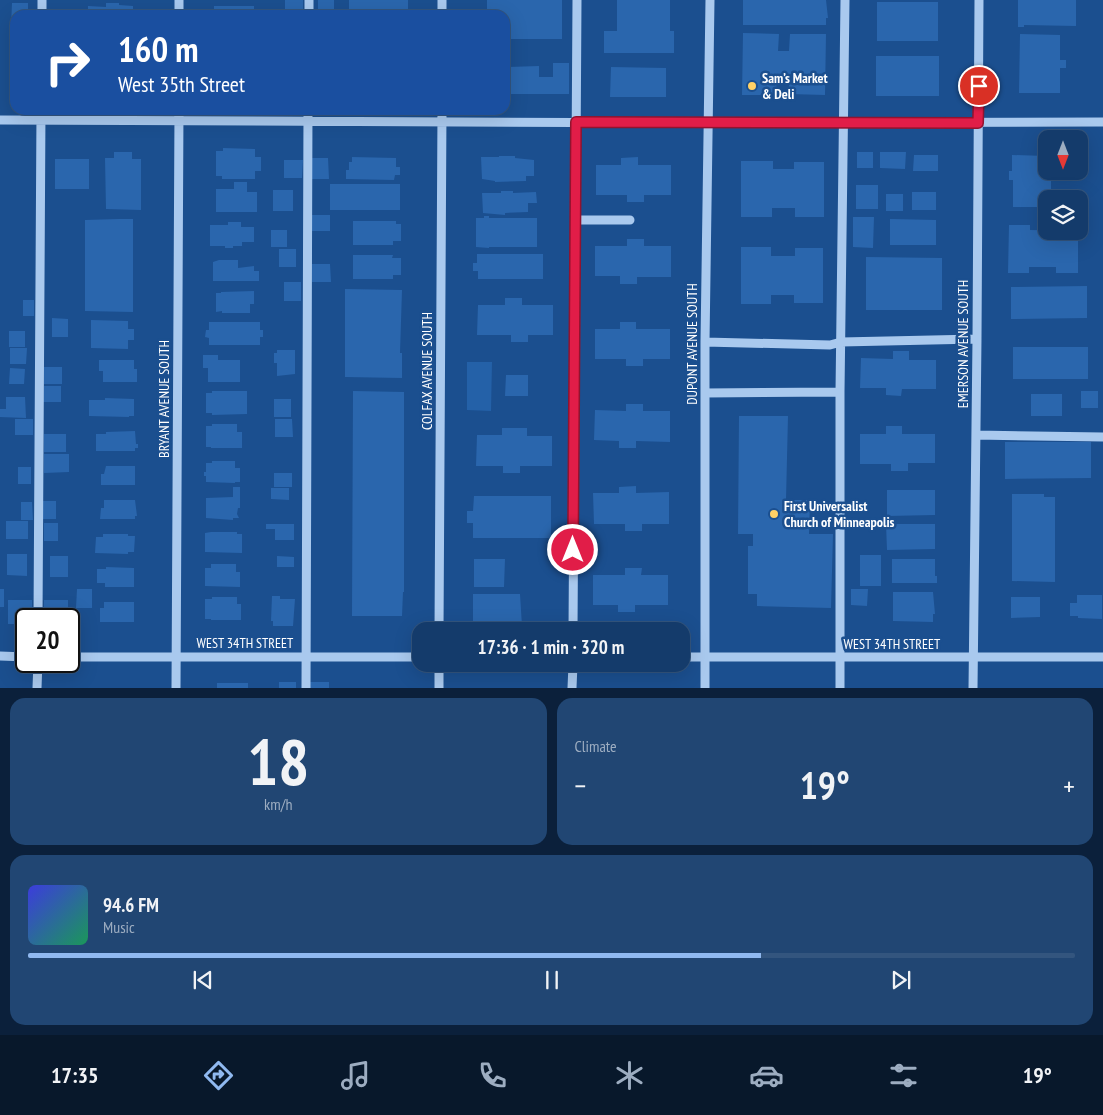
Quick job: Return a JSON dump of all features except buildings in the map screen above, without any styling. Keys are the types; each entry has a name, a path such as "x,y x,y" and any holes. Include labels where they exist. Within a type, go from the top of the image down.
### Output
{"street":[{"path":"573,622 577,0"},
{"name":"DUPONT AVENUE SOUTH","path":"705,688 705,342 710,0"},
{"path":"840,688 840,392 845,0"},
{"name":"EMERSON AVENUE SOUTH","path":"973,688 979,0"},
{"path":"38,608 41,115"},
{"name":"BRYANT AVENUE SOUTH","path":"176,688 179,115"},
{"path":"306,688 308,115"},
{"name":"COLFAX AVENUE SOUTH","path":"439,622 442,115"},
{"path":"0,120 709,123 1103,122"},
{"path":"576,220 630,220"},
{"path":"705,342 830,345 841,342 977,340"},
{"path":"705,393 840,392"},
{"path":"976,435 1103,437"},
{"path":"0,656 15,657"},
{"name":"WEST 34TH STREET","path":"80,657 412,657"},
{"name":"WEST 34TH STREET","path":"690,657 1103,657"},
{"path":"439,672 439,688"},
{"path":"572,672 572,688"},
{"path":"37,688 38,673"}],"shaded area":[{"path":"467,362 492,362 491,411 467,410"}],"place":[{"name":"Sam’s Market & Deli","path":"752,86"},
{"name":"First Universalist Church of Minneapolis","path":"774,514"}],"route":[{"path":"573,550 576,122 978,123 979,86"}]}
